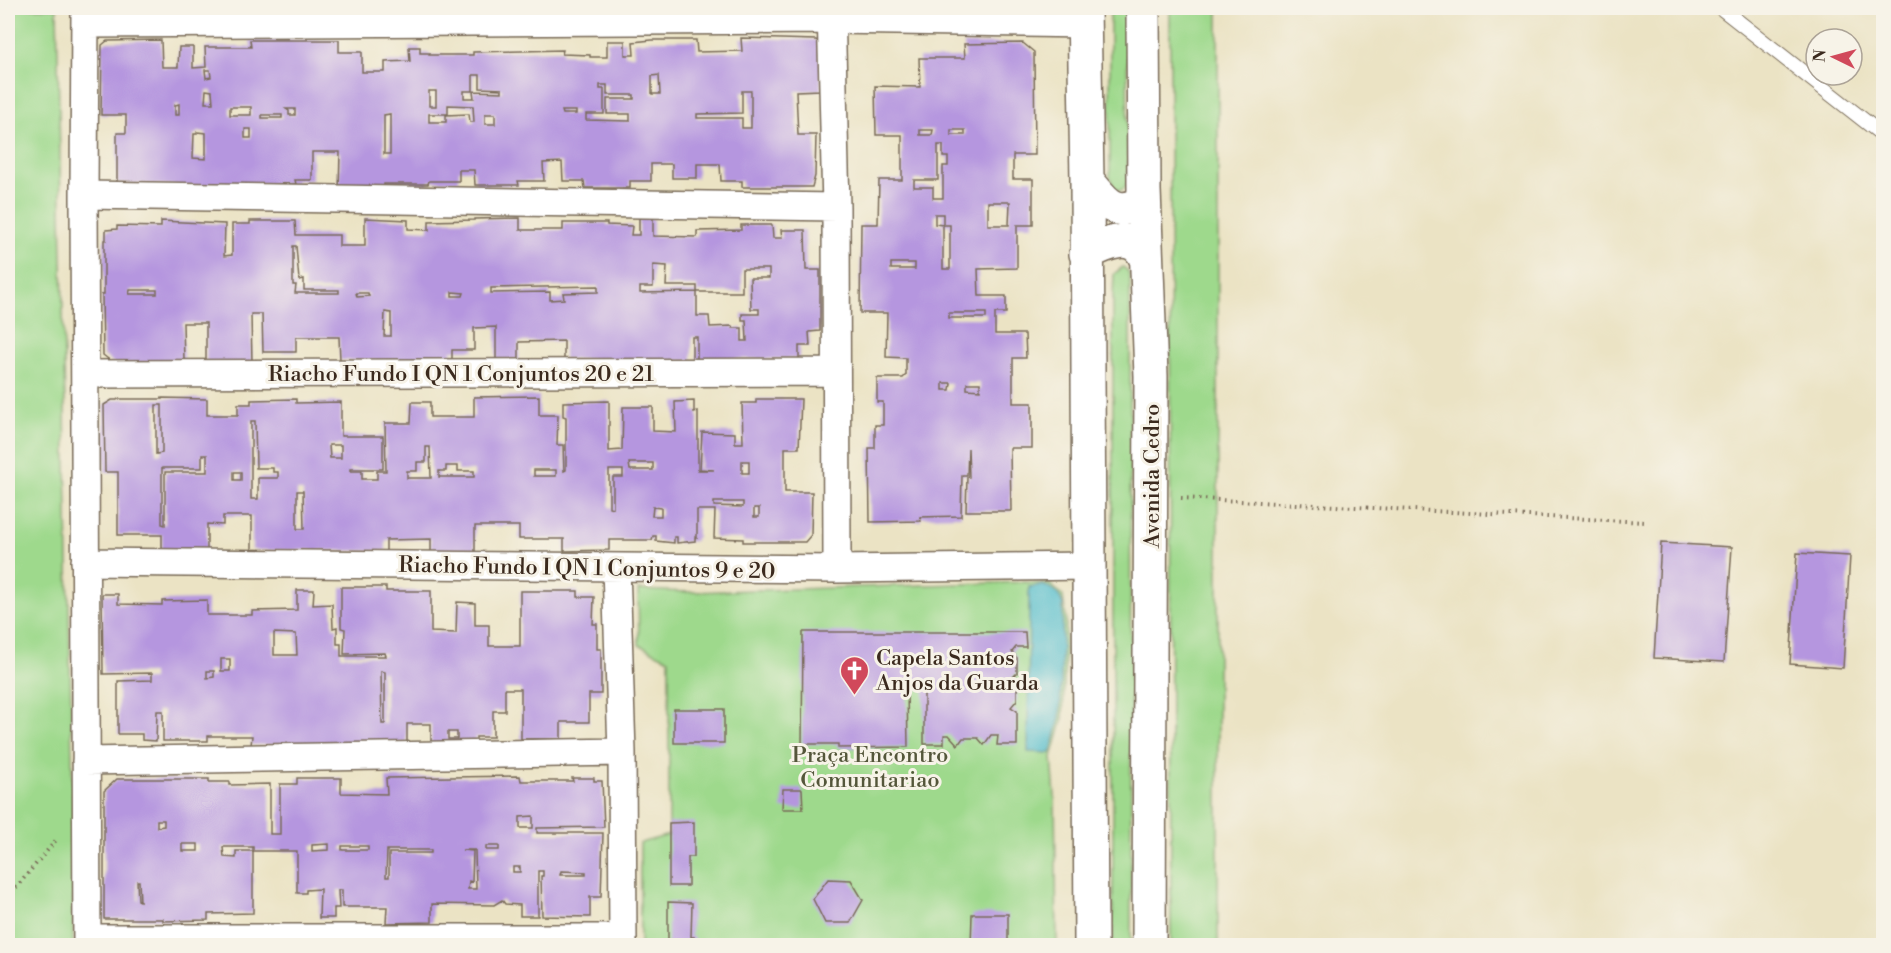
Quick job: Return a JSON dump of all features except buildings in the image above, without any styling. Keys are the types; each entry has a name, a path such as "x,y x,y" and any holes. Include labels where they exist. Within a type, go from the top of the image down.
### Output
{"street":[{"name":"Avenida Cedro","path":"1143,8 1144,190 1151,376 1149,945"},
{"path":"831,14 836,207 837,569"},
{"path":"616,568 622,752 623,942 87,942 85,16 831,14 1085,16 1091,945"},
{"path":"1087,180 1103,202 1119,209 1133,208 1143,202 1144,190"},
{"path":"84,195 836,207"},
{"path":"1086,254 1104,244 1116,242 1134,244 1142,249 1146,259"},
{"name":"Riacho Fundo I QN 1 Conjuntos 20 e 21","path":"86,374 835,372"},
{"name":"Riacho Fundo I QN 1 Conjuntos 9 e 20","path":"85,562 837,569 1089,566"},
{"path":"86,761 622,752"}],"lane":[{"path":"1721,8 1884,136"}],"path":[{"path":"1178,498 1646,522"},
{"path":"8,897 60,836"}],"green space":[{"path":"8,8 57,8 73,812 73,945 8,945"},
{"path":"1110,8 1127,8 1128,180 1125,188 1119,191 1113,187 1110,177"},
{"path":"1170,8 1218,8 1218,945 1171,945"},
{"path":"1123,267 1128,271 1130,279 1131,945 1113,946 1113,297 1114,274"},
{"name":"Praça Encontro Comunitariao","path":"1027,582 1050,584 1063,596 1066,618 1063,718 1052,757 1055,797 1057,945 640,945 640,843 669,835 669,659 639,645 638,590 691,592"}],"water":[{"path":"1041,585 1055,592 1063,605 1060,717 1051,753 1028,752 1029,587"}],"place":[{"name":"Capela Santos Anjos da Guarda","path":"855,696"}]}
